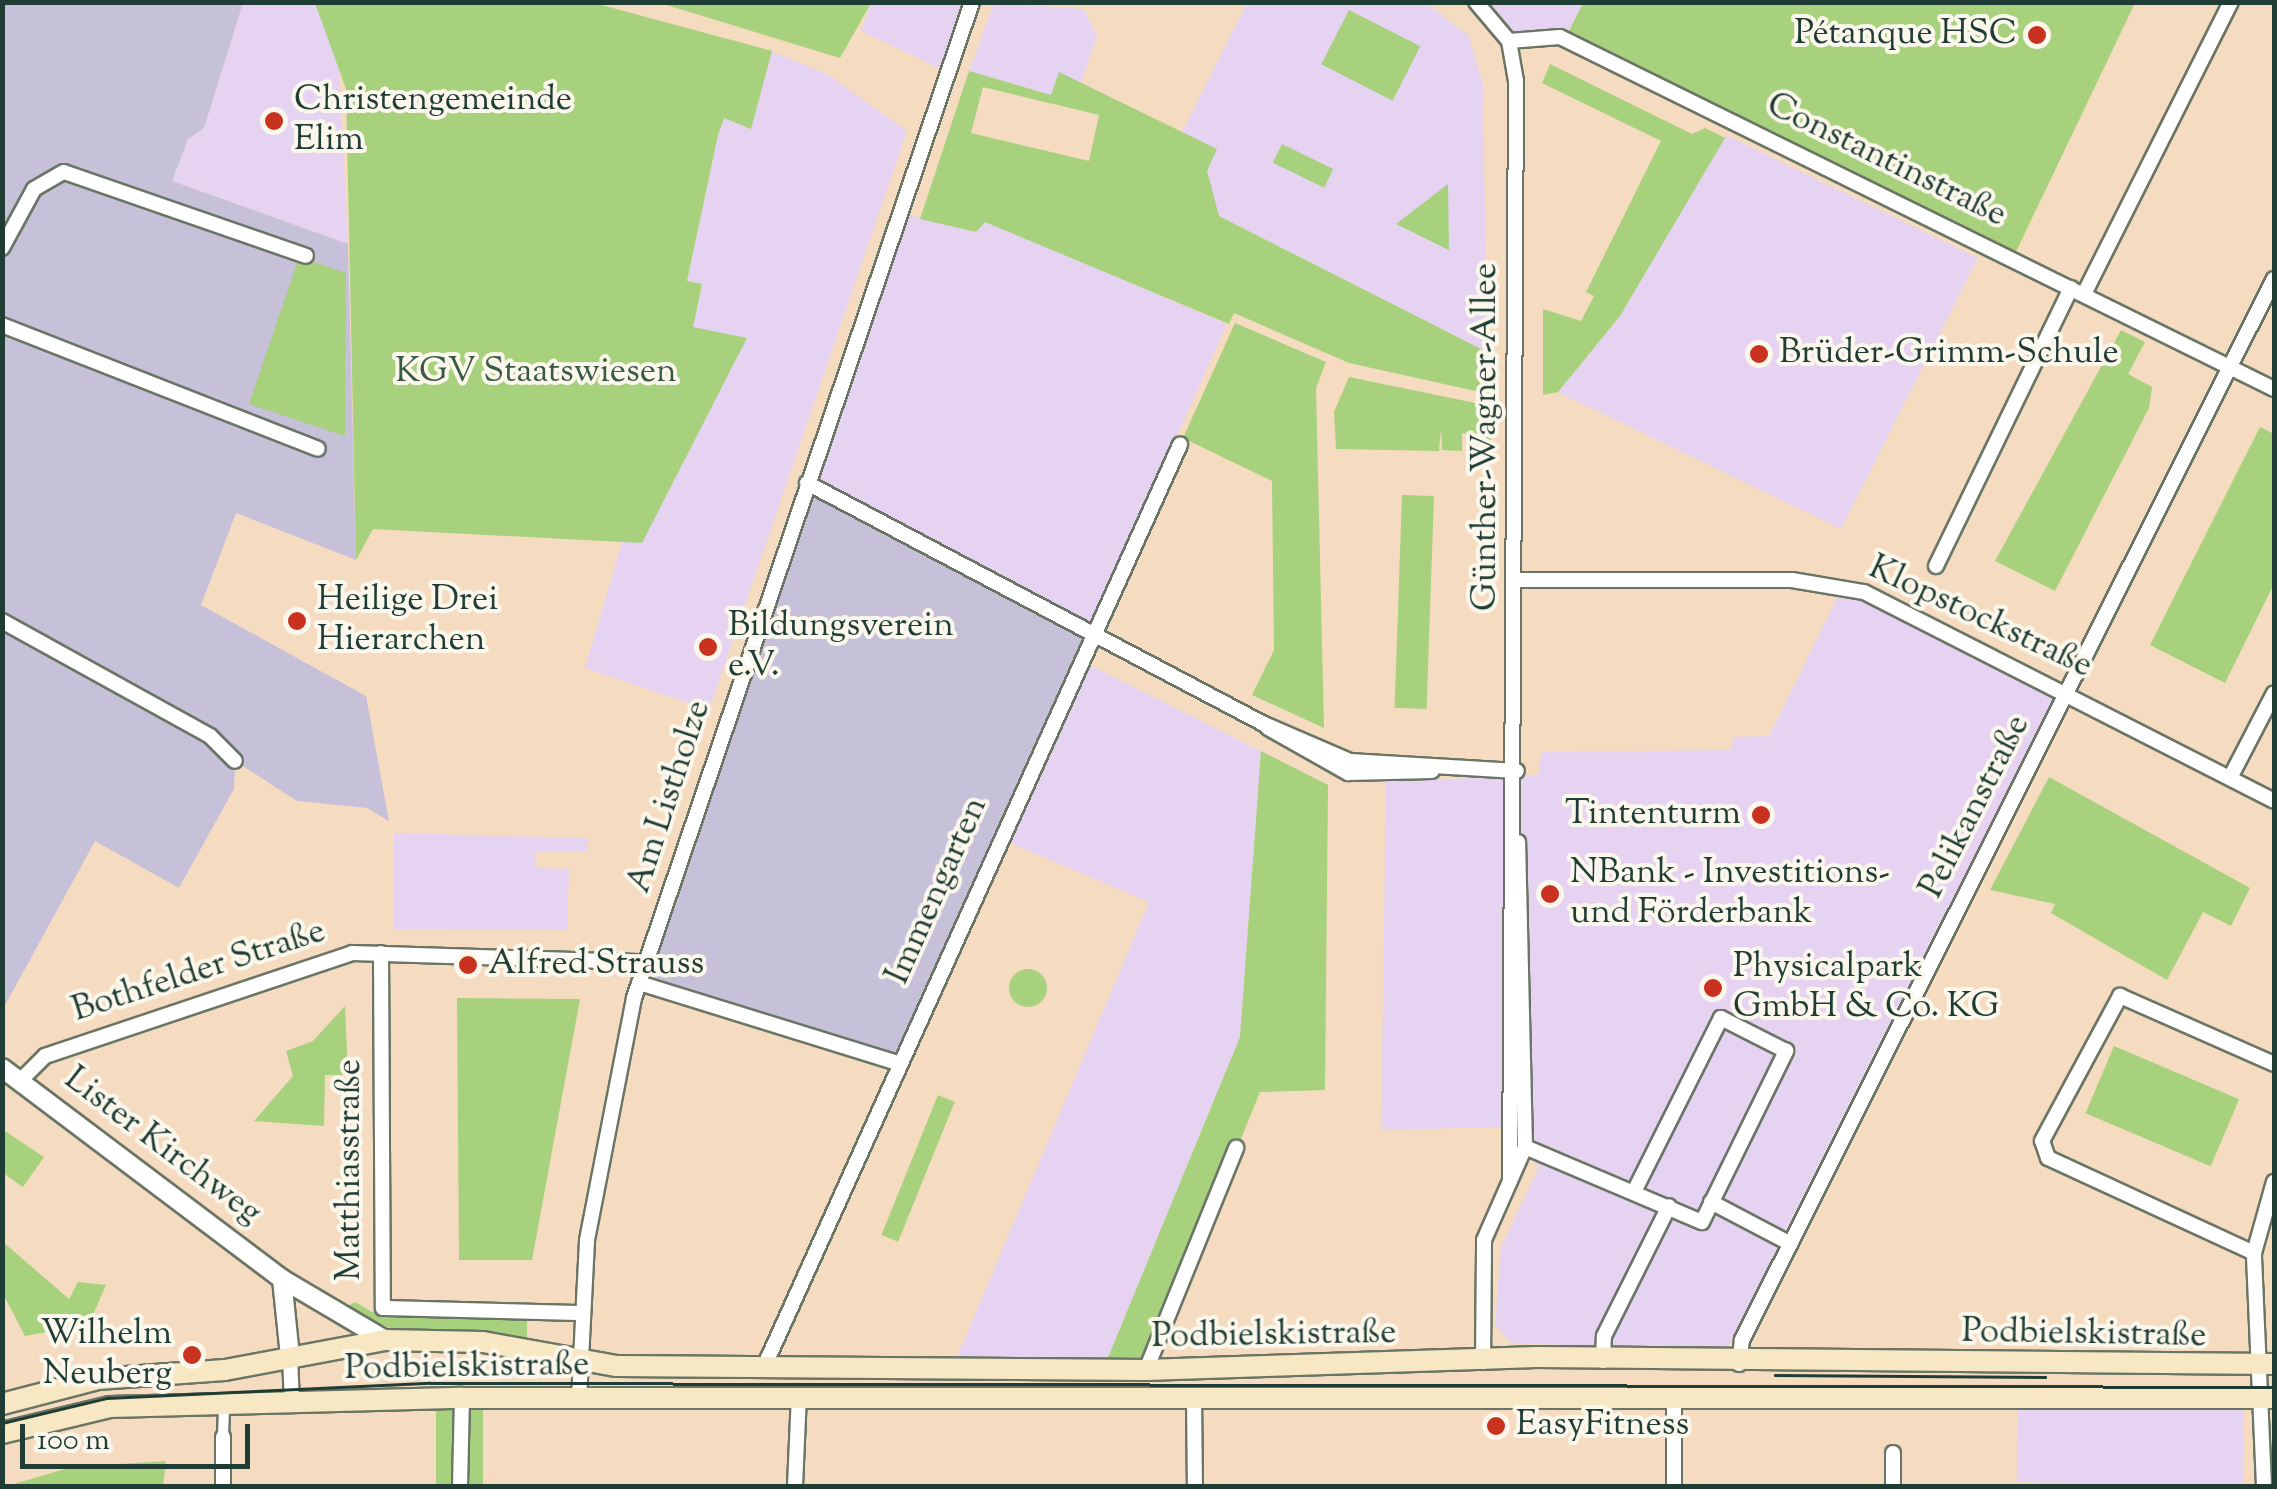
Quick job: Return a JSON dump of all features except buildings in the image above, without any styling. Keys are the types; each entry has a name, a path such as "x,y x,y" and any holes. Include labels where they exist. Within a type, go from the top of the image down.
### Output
{"main road":[{"name":"Podbielskistraße","path":"2,1404 98,1379 290,1356 385,1340 483,1342 576,1362 764,1367 1146,1370 1603,1361 2268,1365"},
{"path":"1483,1362 1483,1396"},
{"path":"1738,1400 1740,1364"},
{"name":"Podbielskistraße","path":"2,1433 110,1407 462,1398 2269,1398"}],"street":[{"name":"Am Listholze","path":"579,1399 576,1362 580,1313 600,1144 639,983 972,2"},
{"path":"1476,2 1510,42"},
{"path":"1936,566 2230,2"},
{"name":"Constantinstraße","path":"1510,42 1560,37 2274,389"},
{"name":"Günther-Wagner-Allee","path":"1510,42 1517,770 1510,1181"},
{"path":"2,248 51,174 81,175 306,256"},
{"name":"Pelikanstraße","path":"1740,1364 1742,1340 2274,279"},
{"path":"2,325 318,449"},
{"name":"Immengarten","path":"764,1367 894,1062 1089,632 1180,445"},
{"path":"807,483 1264,724 1348,773 1517,770"},
{"name":"Klopstockstraße","path":"1516,580 1826,584 1890,602 2274,801"},
{"path":"2,621 210,736 234,760"},
{"path":"2232,776 2274,693"},
{"name":"Günther-Wagner-Allee","path":"1483,1362 1484,1240 1525,1147 1526,875 1517,834"},
{"name":"Bothfelder Straße","path":"21,1080 45,1056 314,961 381,953 646,962"},
{"name":"Matthiasstraße","path":"381,953 383,1308 580,1313"},
{"path":"639,983 894,1062"},
{"path":"2254,1252 2095,1183 2048,1158 2042,1141 2120,996 2274,1064"},
{"path":"1525,1147 1635,1190 1702,1222 1786,1051 1721,1018 1635,1190"},
{"name":"Lister Kirchweg","path":"2,1068 282,1278 385,1340"},
{"path":"1146,1370 1236,1148"},
{"path":"2267,1477 2268,1365 2254,1252 2274,1182"},
{"path":"1710,1202 1791,1244"},
{"path":"1603,1361 1604,1336 1669,1206"},
{"path":"282,1278 292,1404"},
{"path":"795,1486 798,1395"},
{"path":"1194,1396 1195,1486"},
{"path":"460,1486 462,1398"},
{"path":"1674,1399 1674,1486"},
{"path":"223,1486 224,1406"},
{"path":"1893,1453 1893,1486"}],"shaded area":[{"path":"3,3 243,3 204,128 188,139 172,181 348,244 356,560 236,513 201,605 366,696 389,821 367,808 297,801 235,761 234,789 179,888 95,841 3,1009"},
{"path":"243,3 315,3 338,50 348,244 172,181 188,138 204,128"},
{"path":"871,3 962,3 947,72 861,31"},
{"path":"994,3 1084,9 1097,36 1081,83 1059,73 1052,95 969,71"},
{"path":"1247,3 1426,3 1469,36 1483,84 1487,352 1219,216 1182,132"},
{"path":"1476,3 1583,3 1565,39 1509,41"},
{"path":"772,51 829,75 907,131 709,710 585,668 622,542 642,542 746,339 693,327 702,285 687,282 724,118 751,128"},
{"name":"Brüder-Grimm-Schule","path":"1726,135 1978,258 1841,529 1558,392 1620,316"},
{"path":"901,213 976,232 985,221 1227,324 1089,632 807,483"},
{"path":"807,483 1089,632 894,1062 639,983"},
{"path":"1837,598 1866,600 2063,692 1726,1351 1512,1343 1495,1325 1501,1247 1539,1167 1499,1127 1381,1130 1386,782 1538,775 1542,752 1732,750 1733,737 1769,736"},
{"path":"1082,661 1261,751 1240,1037 1103,1370 952,1369 1149,902 1001,839"},
{"path":"394,833 588,838 588,851 535,851 535,868 569,869 567,930 394,929"},
{"path":"2018,1404 2244,1408 2243,1486 2017,1482"}],"green space":[{"name":"KGV Staatswiesen","path":"315,3 594,3 772,51 751,129 724,118 687,281 702,284 693,327 747,338 642,543 373,529 356,560 346,89"},
{"path":"660,3 871,3 840,58"},
{"path":"1583,3 2135,3 2013,258 1565,39"},
{"path":"1349,10 1420,46 1393,101 1321,64"},
{"path":"1550,64 1692,134 1705,128 1725,138 1620,316 1558,392 1543,395 1543,309 1581,321 1594,296 1586,292 1661,141 1542,83"},
{"path":"969,71 1051,95 1059,72 1217,149 1207,171 1219,216 1487,352 1489,394 1349,363 1234,313 1229,324 985,222 976,232 920,219","holes":["983,87 1099,115 1089,161 971,133"]},
{"path":"1282,144 1333,169 1324,188 1273,163"},
{"path":"1448,184 1449,250 1396,224"},
{"path":"299,257 346,273 345,436 249,404"},
{"path":"1235,323 1326,362 1316,388 1324,728 1252,695 1274,650 1272,481 1183,438"},
{"path":"2121,330 2145,342 2128,374 2152,387 2149,408 2055,591 1995,561"},
{"path":"1349,377 1490,406 1491,440 1462,433 1462,451 1442,450 1441,428 1439,451 1336,449 1334,412"},
{"path":"2260,427 2274,434 2274,584 2225,683 2150,645"},
{"path":"1402,495 1434,496 1427,709 1395,708"},
{"path":"1261,751 1328,785 1325,1090 1260,1092 1151,1360 1105,1365 1240,1037"},
{"path":"2049,777 2250,888 2231,926 2203,912 2167,980 2051,913 2055,904 1990,890"},
{"path":"1028,969 1041,975 1047,988 1041,1001 1028,1007 1015,1001 1009,988 1015,975"},
{"path":"457,998 580,999 532,1260 459,1260"},
{"path":"345,1006 348,1075 325,1075 324,1126 254,1121 293,1076 286,1051 313,1041"},
{"path":"2114,1046 2239,1099 2211,1166 2085,1113"},
{"path":"938,1095 955,1102 898,1242 881,1235"},
{"path":"2,1129 44,1157 23,1187 3,1173"},
{"path":"3,1242 69,1299 78,1282 106,1285 89,1324 25,1336 3,1294"},
{"path":"355,1302 381,1317 527,1318 527,1343 390,1328 346,1307"},
{"path":"436,1398 483,1398 483,1486 436,1486"},
{"path":"166,1461 163,1486 7,1486 72,1467"}],"tram line":[{"path":"1775,1375 2045,1377"},
{"path":"2,1423 107,1398 430,1383 2274,1387"}],"place":[{"name":"Pétanque HSC","path":"2037,35"},
{"name":"Christengemeinde Elim","path":"274,121"},
{"name":"Brüder-Grimm-Schule","path":"1759,354"},
{"name":"Heilige Drei Hierarchen","path":"297,621"},
{"name":"Bildungsverein e.V.","path":"708,647"},
{"name":"Tintenturm","path":"1761,815"},
{"name":"NBank - Investitions- und Förderbank","path":"1550,894"},
{"name":"Alfred Strauss","path":"468,965"},
{"name":"Physicalpark GmbH & Co. KG","path":"1713,988"},
{"name":"Wilhelm Neuberg","path":"192,1355"},
{"name":"EasyFitness","path":"1496,1426"}]}
